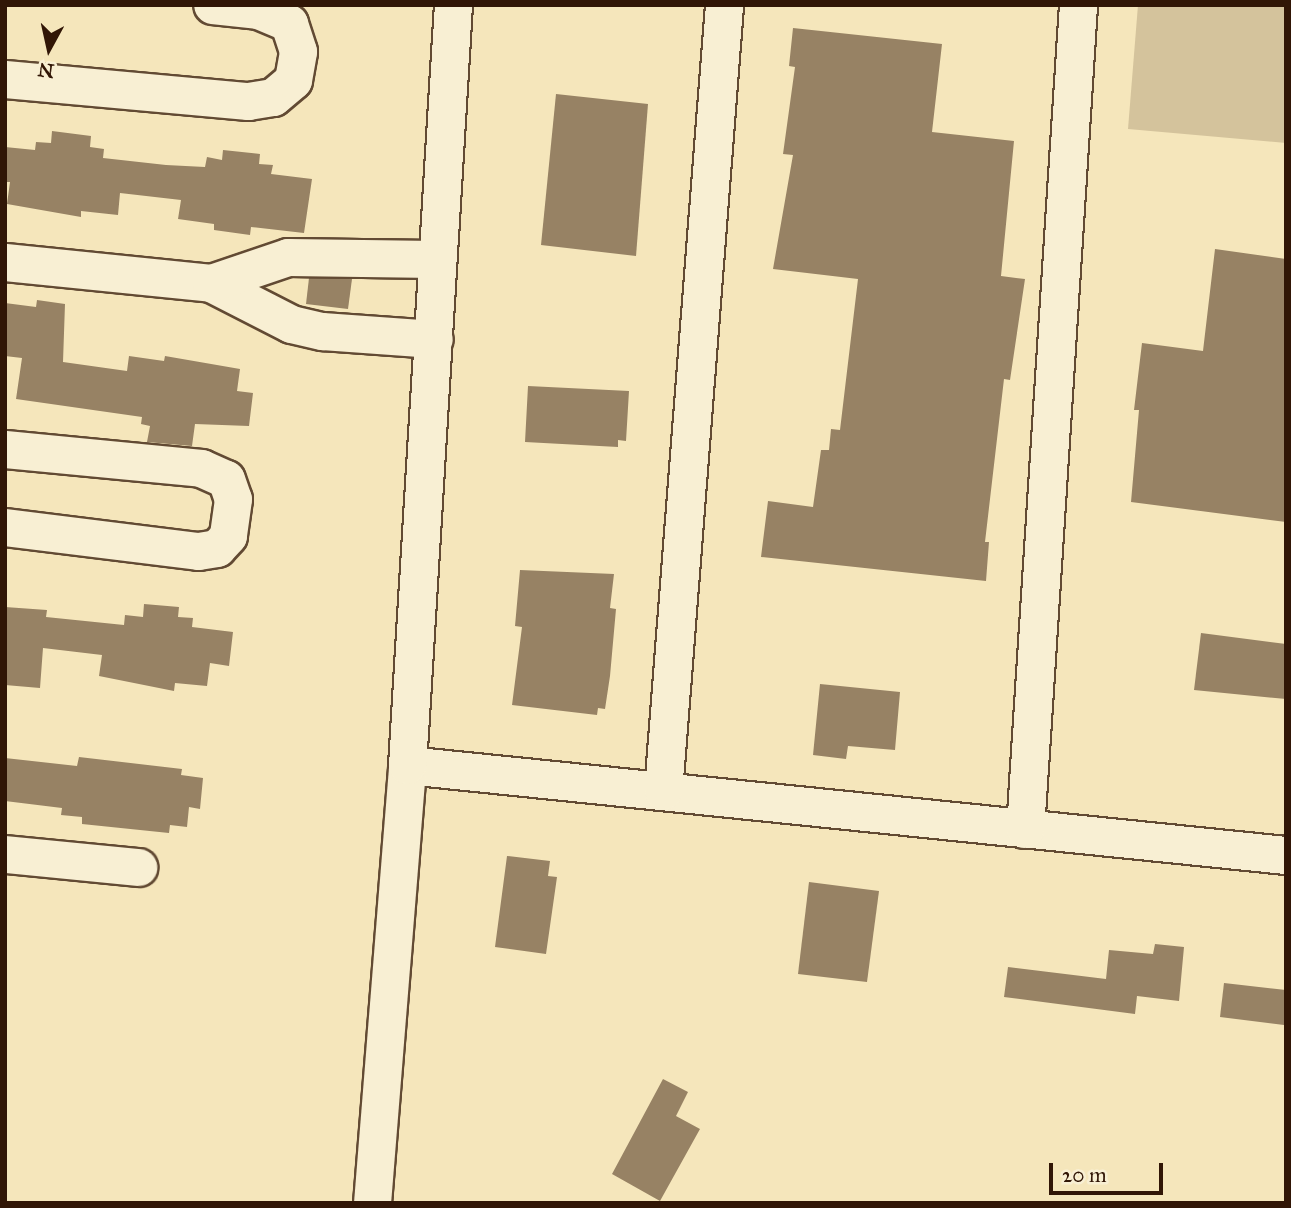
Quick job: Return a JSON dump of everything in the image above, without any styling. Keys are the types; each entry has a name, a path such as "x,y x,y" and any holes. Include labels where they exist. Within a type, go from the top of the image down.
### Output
{"street":[{"path":"5,79 248,101 272,97 293,80 298,51 289,23 259,10 212,5"},
{"path":"372,1203 407,765 453,5"},
{"path":"663,791 724,5"},
{"path":"1025,829 1078,5"},
{"path":"211,283 288,257 436,259"},
{"path":"5,262 211,283 291,324 322,331 434,339"},
{"path":"5,527 198,551 217,548 228,536 233,499 226,479 201,468 6,455"},
{"path":"407,765 1286,855"},
{"path":"5,854 138,867"}],"shaded area":[{"path":"1138,5 1286,5 1286,143 1128,129"}],"building":[{"path":"793,28 942,44 932,132 1014,141 1001,276 1025,279 1010,380 1004,379 985,542 989,542 986,581 761,557 768,501 813,507 821,450 829,450 831,429 840,430 858,279 773,269 793,155 783,154 795,67 789,66"},
{"path":"556,94 648,104 636,256 541,245"},
{"path":"52,131 91,136 90,147 104,149 103,158 166,165 205,167 207,157 222,160 223,150 260,154 259,164 273,165 271,174 312,179 304,233 251,227 250,235 214,230 214,224 178,219 181,200 120,193 118,215 81,211 81,217 7,204 10,182 5,182 5,147 35,150 36,142 51,143"},
{"path":"1215,249 1286,259 1286,522 1131,502 1139,410 1134,410 1142,343 1203,351"},
{"path":"309,278 352,279 348,309 306,304"},
{"path":"37,300 65,304 63,362 127,371 129,356 164,361 165,356 240,369 237,391 253,393 249,426 195,424 192,446 147,442 150,426 141,424 142,417 16,399 22,358 5,356 5,303 36,307"},
{"path":"528,386 629,391 626,441 618,440 618,447 525,442"},
{"path":"520,570 614,574 610,608 616,609 610,676 605,709 598,708 597,715 512,705 522,627 515,626"},
{"path":"144,604 179,607 178,617 193,618 192,627 233,632 229,666 210,663 207,686 175,683 174,691 99,676 102,655 43,648 40,688 5,685 5,607 47,610 46,617 124,625 125,615 143,617"},
{"path":"1201,633 1286,644 1286,699 1194,690"},
{"path":"820,684 900,692 895,750 848,746 846,759 813,755"},
{"path":"79,757 182,769 181,775 203,778 200,809 189,807 187,827 170,825 169,833 82,824 82,817 61,815 62,808 5,801 5,758 77,766"},
{"path":"507,856 550,861 548,876 557,877 546,954 495,947"},
{"path":"809,882 879,891 867,982 798,974"},
{"path":"1155,944 1184,947 1179,1001 1137,996 1135,1014 1004,997 1008,967 1106,979 1109,950 1153,954"},
{"path":"1224,983 1286,990 1284,1025 1220,1017"},
{"path":"663,1079 688,1092 676,1116 700,1129 660,1201 612,1174"}]}
